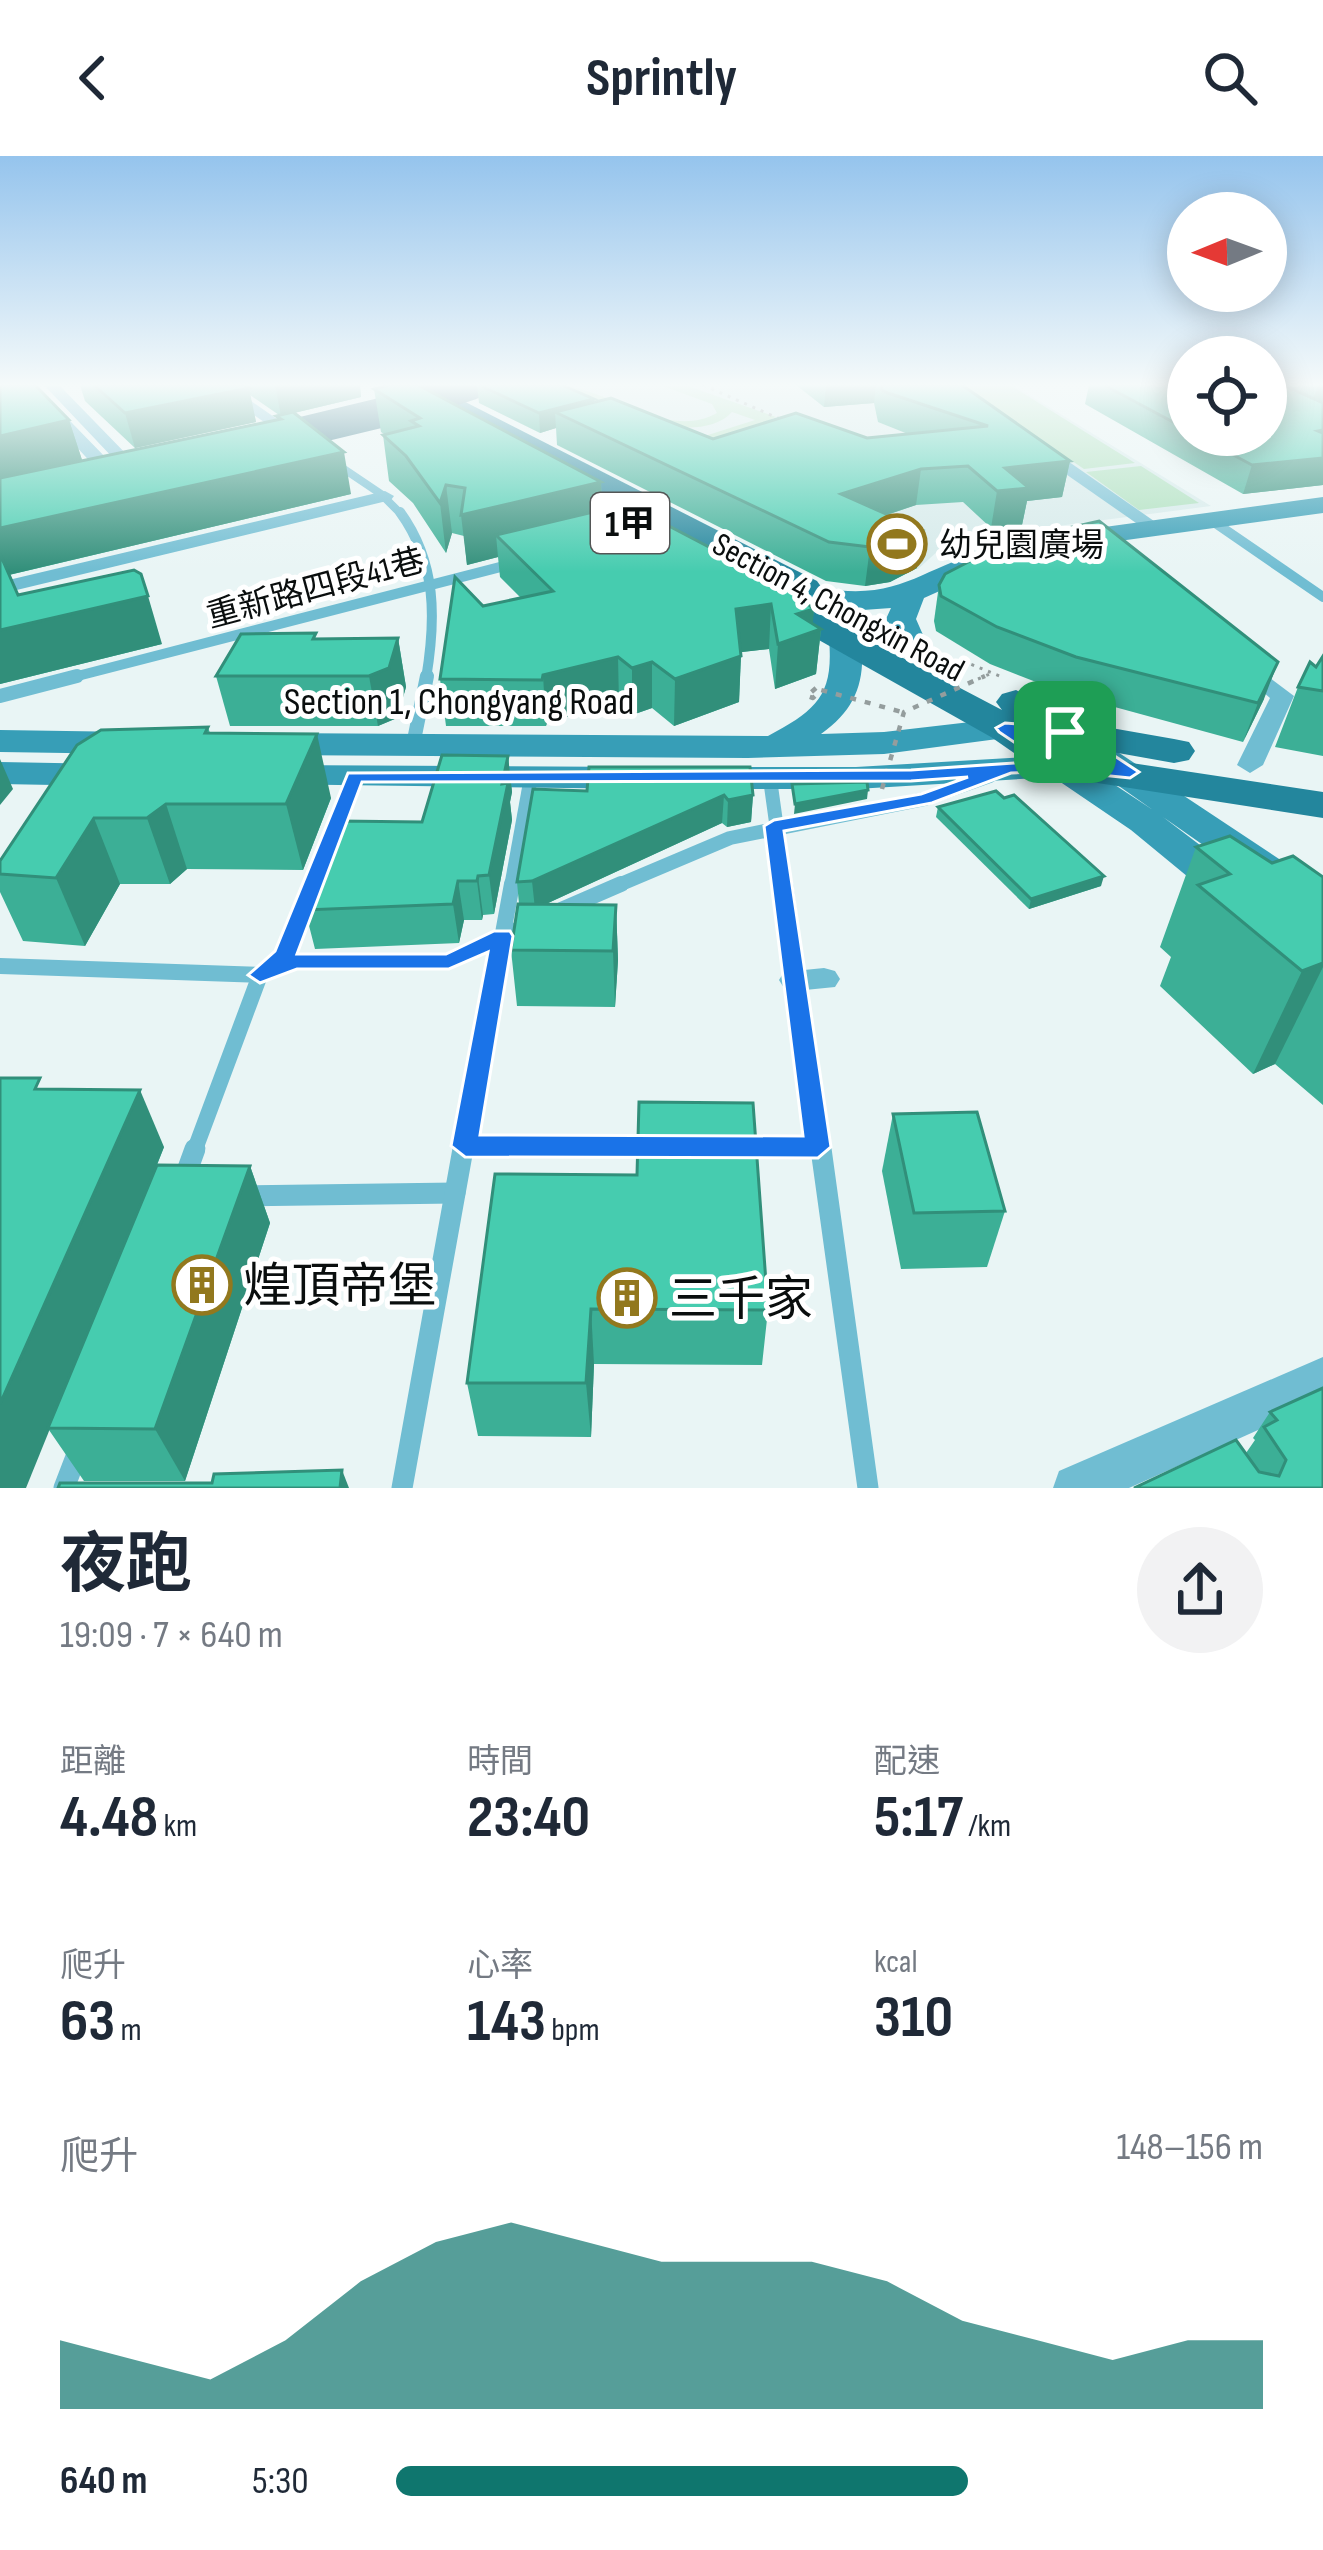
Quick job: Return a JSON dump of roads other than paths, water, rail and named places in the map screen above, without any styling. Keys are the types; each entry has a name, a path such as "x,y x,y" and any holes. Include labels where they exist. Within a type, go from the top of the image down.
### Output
{"highway":[{"path":"66,480 153,461"}],"main road":[{"name":"Section 4, Chongxin Road","path":"517,447 845,640 1001,707"},
{"name":"Section 4, Chongxin Road","path":"545,447 911,644 1063,749 1130,772 1323,806"},
{"path":"66,480 118,474 153,461"},
{"path":"822,597 867,603 910,597 939,579 999,555 1098,544 1155,528 1323,505"},
{"path":"910,597 901,619 911,644"},
{"path":"771,763 842,698 850,669 845,640"},
{"name":"Section 1, Chongyang Road","path":"771,763 413,745 235,760 355,777 531,777 771,763 1001,707"},
{"path":"0,741 95,742 154,759 74,774 0,773"},
{"name":"Section 4, Chongxin Road","path":"1063,749 1250,765 1323,777"},
{"path":"1063,749 1144,821 1270,921"},
{"path":"1130,772 1323,908"}],"street":[{"path":"91,447 118,474"},
{"path":"1056,460 1155,528"},
{"path":"0,588 385,496"},
{"path":"1229,653 1292,695 1250,765"},
{"path":"49,811 95,742"},
{"path":"1082,1487 1218,1439 1323,1379"}],"lane":[{"path":"332,461 385,496 404,517 433,584 432,646 413,745"},
{"path":"1211,520 1323,597"},
{"name":"重新路四段41巷","path":"0,696 519,562"},
{"path":"0,966 260,975 295,962 449,962 730,838 925,799 1001,707"},
{"path":"771,763 774,826 810,979 818,1147 868,1488"},
{"path":"201,1196 178,1196 260,975 285,956 355,777"},
{"path":"402,1488 531,777"},
{"path":"465,1146 676,1146"},
{"path":"723,1147 818,1147"},
{"path":"224,1196 455,1193"},
{"path":"64,1488 88,1426"}],"place":[{"name":"幼兒園廣場","path":"897,544"},
{"name":"煌頂帝堡","path":"202,1285"},
{"name":"三千家","path":"627,1298"}]}
